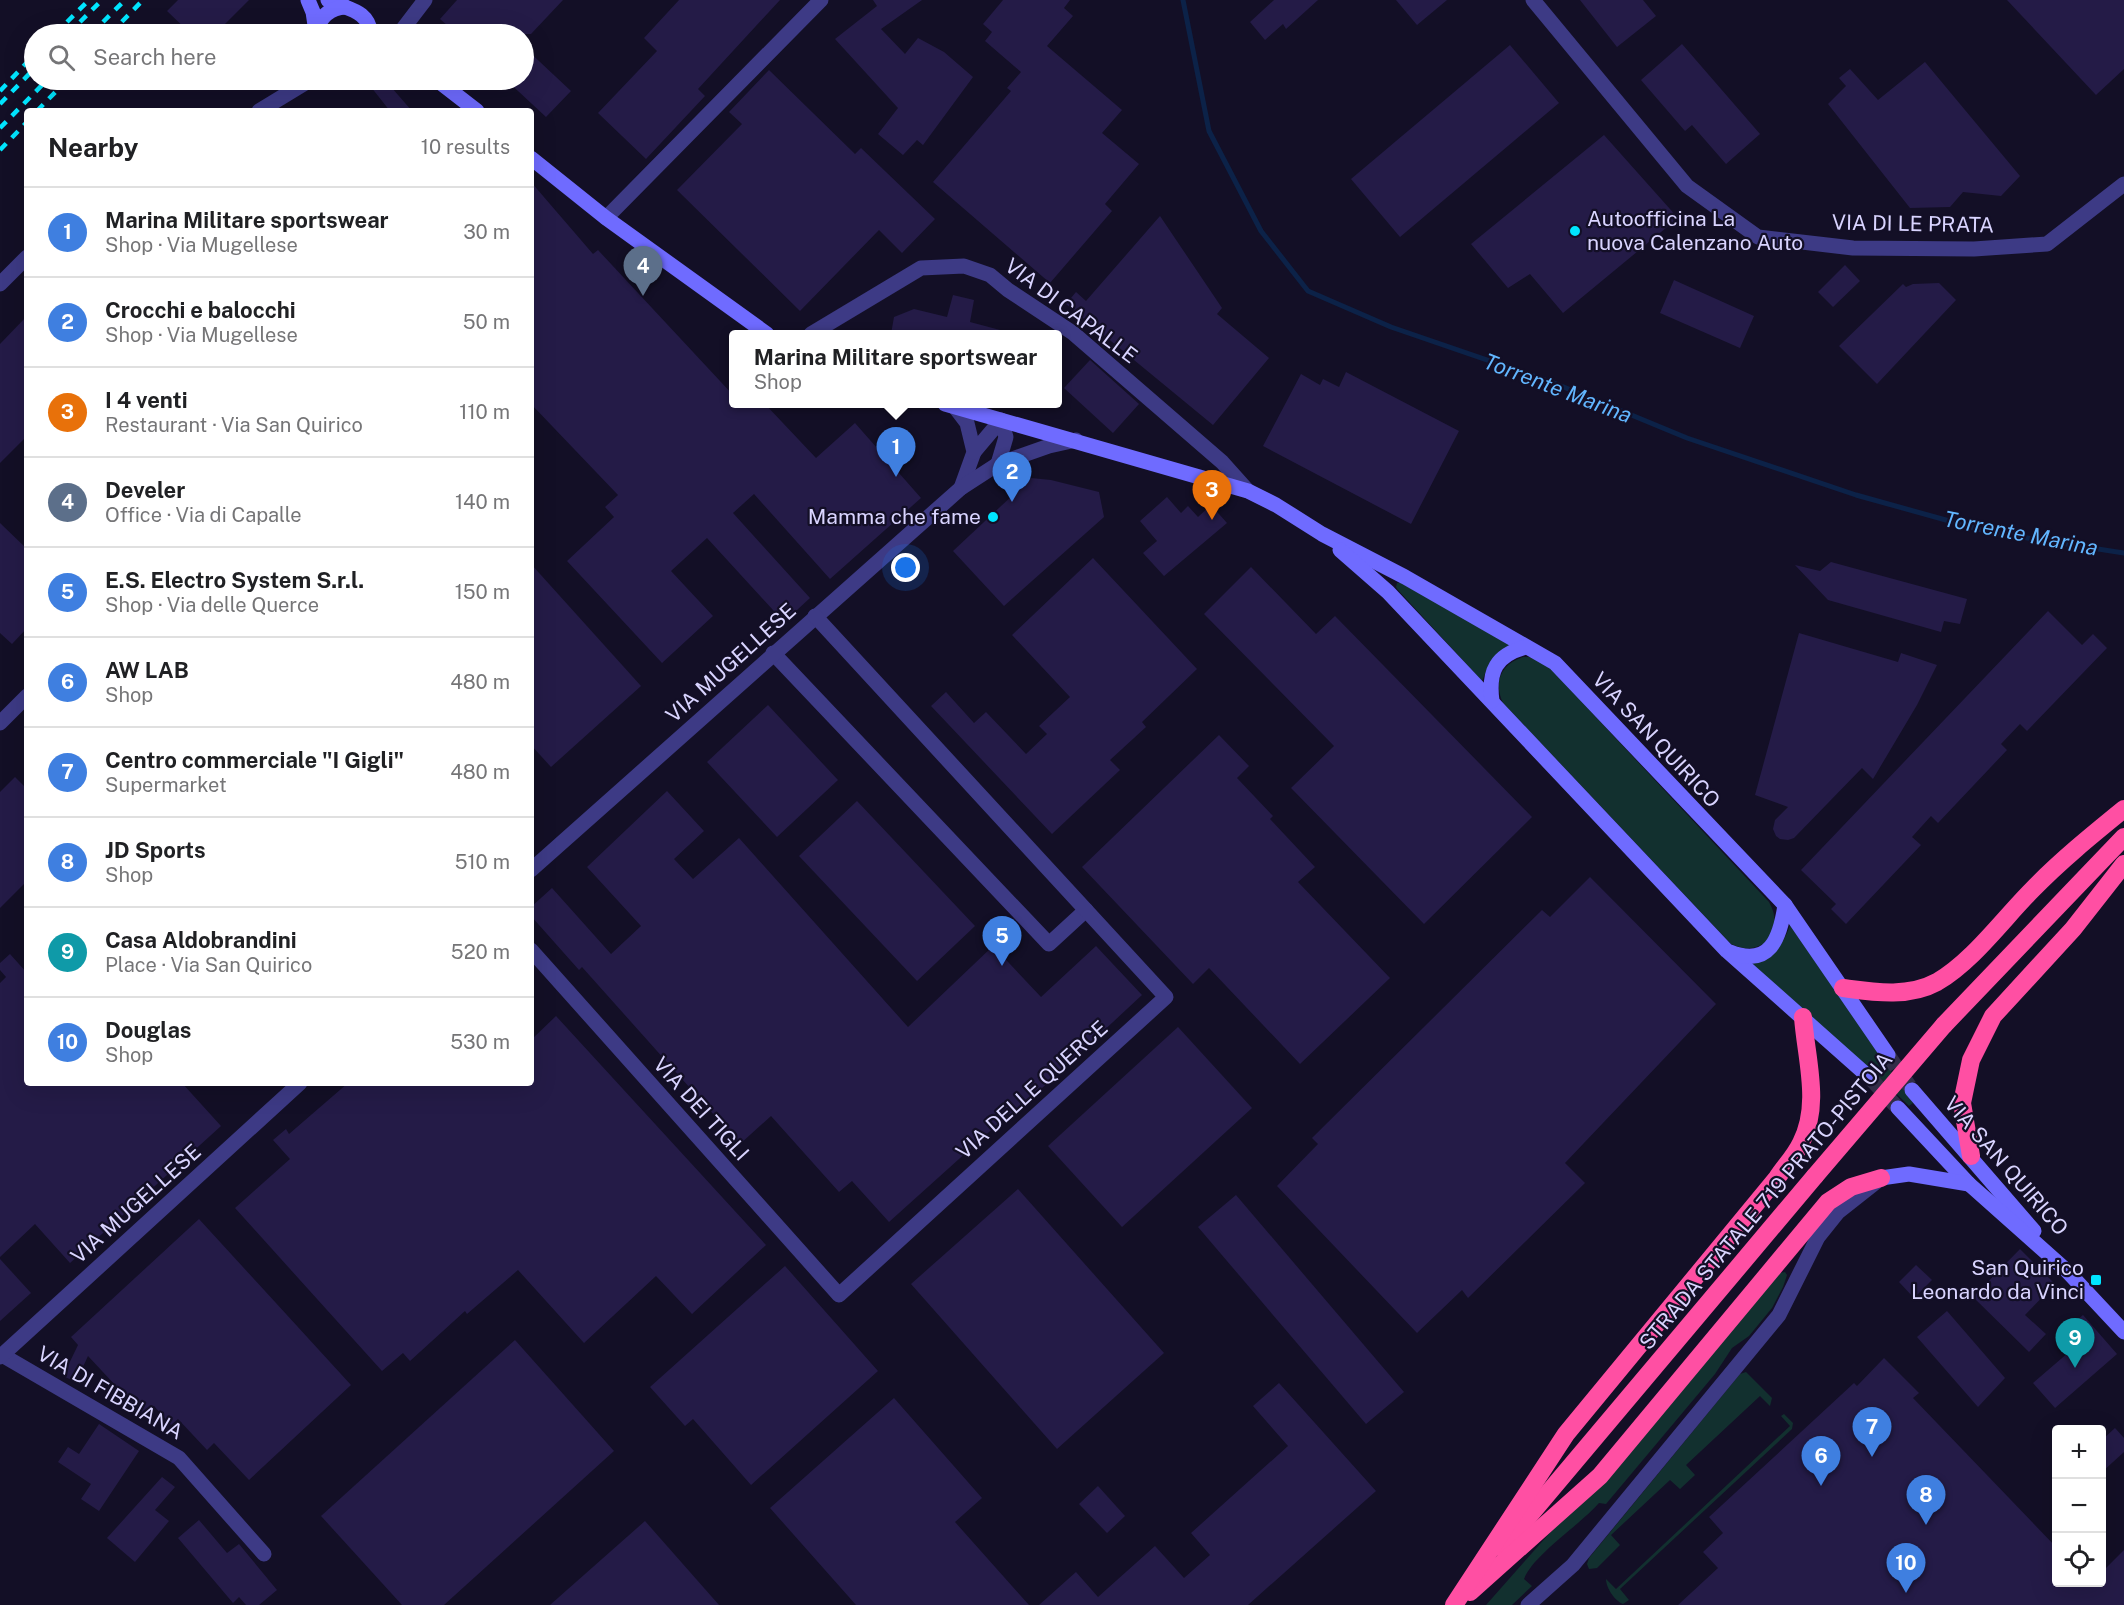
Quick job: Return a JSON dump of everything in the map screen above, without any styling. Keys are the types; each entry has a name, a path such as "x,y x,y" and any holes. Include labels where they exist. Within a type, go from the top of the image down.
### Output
{"highway":[{"path":"1843,988 1885,993 1910,990 1936,982 1964,962 2033,889 2124,809"},
{"name":"STRADA STATALE 719 PRATO-PISTOIA","path":"1455,1605 1944,1025 2124,837"},
{"path":"1971,1156 1962,1103 1971,1060 1993,1016 2073,929 2124,864"},
{"path":"1455,1605 1566,1434 1776,1178 1801,1143 1809,1122 1812,1100 1803,1017"},
{"path":"1455,1605 1600,1476 1828,1203 1851,1186 1881,1178"}],"street":[{"path":"308,0 315,24"},
{"path":"328,0 359,12 368,24"},
{"path":"407,24 425,0"},
{"path":"606,218 821,0"},
{"name":"VIA DI LE PRATA","path":"1533,0 1687,186 1758,237 1853,248 1974,249 2047,244 2124,184"},
{"path":"320,24 324,15 345,7"},
{"path":"285,94 288,90"},
{"path":"264,108 292,90"},
{"path":"450,90 473,108"},
{"path":"534,161 606,218 761,330"},
{"path":"0,284 24,260"},
{"name":"VIA DI CAPALLE","path":"818,330 921,268 964,266 990,275 1008,290 1072,333 1127,379 1222,462 1248,491"},
{"path":"952,408 968,423 974,452"},
{"name":"VIA SAN QUIRICO","path":"959,408 1248,491 1555,663 1785,905 1888,1055"},
{"path":"998,464 1006,437 1001,420"},
{"name":"VIA MUGELLESE","path":"961,488 974,452 1001,420"},
{"name":"VIA MUGELLESE","path":"534,867 961,488 998,464 1049,446 1076,440"},
{"name":"VIA SAN QUIRICO","path":"1322,534 1388,592 1727,951 1870,1078"},
{"name":"VIA DELLE QUERCE","path":"815,616 1166,997 839,1295"},
{"path":"1492,702 1490,685 1493,672 1500,660 1510,652 1526,647"},
{"path":"773,653 1049,944 1086,910"},
{"path":"0,723 24,699"},
{"path":"1727,951 1739,956 1754,956 1767,951 1776,942 1781,930 1785,905"},
{"name":"VIA DEI TIGLI","path":"534,953 839,1295"},
{"name":"VIA MUGELLESE","path":"1,1356 297,1086"},
{"name":"VIA SAN QUIRICO","path":"1912,1090 1971,1156 2066,1270 2124,1332"},
{"name":"VIA SAN QUIRICO","path":"1898,1108 1969,1184 2066,1270"},
{"path":"1528,1605 1573,1564 1779,1315 1818,1237 1839,1212 1881,1178 1909,1174 1969,1184"},
{"name":"VIA DI FIBBIANA","path":"1,1356 179,1458 264,1554"}],"green space":[{"path":"1397,583 1401,583 1512,645 1490,662 1482,681 1398,590"},
{"path":"1523,657 1533,657 1549,667 1769,902 1775,923 1768,940 1752,948 1742,948 1731,944 1503,703 1499,688 1501,675 1509,664"},
{"path":"1790,925 1913,1103 1909,1106 1875,1073 1748,963 1775,949 1783,940"},
{"path":"1785,1272 1787,1275 1783,1287 1772,1308 1749,1336 1732,1348 1715,1374 1606,1504 1599,1503 1537,1560 1524,1579 1532,1586 1512,1605 1486,1605 1780,1273"},
{"path":"1746,1372 1772,1398 1770,1406 1760,1396 1686,1465 1695,1475 1680,1489 1670,1480 1611,1535 1620,1545 1597,1568 1589,1569 1587,1564 1589,1558 1740,1374"},
{"path":"1784,1414 1793,1423 1792,1429 1620,1589 1629,1600 1623,1604 1617,1600 1609,1590 1606,1579 1616,1589 1790,1426 1781,1416"}],"building":[{"path":"178,0 249,0 225,24 181,24 167,11"},
{"path":"457,0 563,0 534,31 534,24 446,24 440,19"},
{"path":"679,0 780,0 698,89 705,96 646,159 598,113 657,51 644,38"},
{"path":"873,0 922,0 881,29 905,54 918,38 944,52 973,77 923,145 917,140 903,155 878,134 898,108 835,39 877,6"},
{"path":"1003,0 1070,0 1064,8 1073,16 1047,46 1122,110 1102,133 1139,164 1105,204 1112,211 1050,283 933,182 1011,91 1007,88 1021,72 985,41 992,32 983,24"},
{"path":"1274,0 1318,0 1286,29 1283,24 1265,40 1250,22"},
{"path":"1396,0 1447,0 1417,25"},
{"path":"1580,0 1643,0 1656,16 1617,47"},
{"path":"2007,0 2124,0 2124,69 2096,95"},
{"path":"1682,44 1760,134 1726,164 1692,125 1685,131 1641,80"},
{"path":"1510,45 1559,103 1400,237 1351,179"},
{"path":"534,56 571,91 546,117 517,90 534,90"},
{"path":"1925,62 2020,176 2001,196 1963,192 1950,207 1910,208 1828,104 1846,86 1839,78 1850,69 1878,100"},
{"path":"769,70 855,154 861,148 935,219 902,253 879,230 800,311 677,190 742,124 729,112"},
{"path":"373,90 394,90 409,108 388,108"},
{"name":"Autoofficina La nuova Calenzano Auto","path":"1604,135 1678,218 1563,313 1530,274 1508,288 1471,244"},
{"path":"534,185 593,254 598,250 729,391 729,408 769,408 816,458 855,423 921,498 830,579 754,494 733,513 810,598 784,622 707,538 671,571 713,616 662,663 567,561 614,517 605,507 618,495 534,407"},
{"path":"1160,216 1222,308 1217,314 1269,358 1213,425 1066,304 1076,292 1086,301"},
{"path":"1845,265 1860,281 1833,307 1818,292"},
{"path":"1674,280 1754,316 1740,348 1660,313"},
{"path":"1939,283 1956,300 1877,384 1839,346 1903,284 1906,287 1913,284"},
{"path":"953,295 974,300 970,322 1000,330 892,330 894,317 914,309 947,317"},
{"path":"24,319 24,439 0,463 0,344"},
{"path":"1090,360 1139,404 1113,433 1064,388"},
{"path":"1346,372 1459,431 1411,524 1263,446 1301,374 1320,385 1323,379 1339,387"},
{"path":"1031,478 1051,480 1099,492 1104,517 1004,606 953,551"},
{"path":"1167,497 1181,513 1188,506 1198,517 1211,505 1227,523 1164,576 1143,553 1157,541 1140,521"},
{"path":"0,523 24,546 24,631 12,644 0,633"},
{"path":"1093,558 1197,669 1142,722 1146,727 1110,760 1120,770 1052,834 931,706 946,692 974,723 986,712 1026,754 1047,734 1039,726 1070,697 1012,635"},
{"path":"1831,562 1967,599 1960,624 1944,621 1941,632 1828,600 1795,565 1820,571"},
{"path":"534,567 641,686 551,767 534,748"},
{"path":"1251,567 1316,634 1335,616 1532,817 1424,924 1291,788 1334,746 1204,614"},
{"path":"2048,611 2082,645 2093,634 2107,648 2027,731 2020,724 2001,744 2007,750 1938,823 1931,816 1912,837 1921,845 1846,924 1831,909 1836,904 1801,870"},
{"path":"1799,633 1898,662 1901,653 1937,665 1917,705 1873,779 1862,768 1794,838 1788,840 1780,839 1773,829 1775,820 1788,807 1755,795"},
{"path":"768,705 838,780 777,837 707,762"},
{"path":"1219,735 1249,766 1237,778 1273,816 1270,819 1315,867 1298,882 1390,978 1300,1064 1209,968 1193,984 1082,867"},
{"path":"15,777 24,786 24,884 0,908 0,792"},
{"path":"667,791 704,831 674,859 693,879 739,838 908,1027 993,946 1041,997 1096,946 1142,995 1011,1117 1009,1114 889,1222 852,1181 839,1192 771,1116 740,1144 582,967 579,970 534,919 534,904 552,888 611,954 641,926 587,867"},
{"path":"857,801 975,926 917,981 799,856"},
{"path":"1590,877 1716,1004 1565,1163 1585,1183 1468,1298 1462,1290 1417,1333 1277,1186 1318,1144 1312,1138 1542,910 1550,917"},
{"path":"10,954 24,970 24,1086 185,1086 221,1126 70,1263 35,1224 0,1257 0,983 6,977 0,970 0,963"},
{"path":"556,1016 766,1245 692,1314 656,1276 584,1343 518,1270 467,1314 465,1311 410,1361 403,1353 382,1371 235,1208 290,1159 273,1140 286,1129 289,1134 345,1086 534,1086 534,1037"},
{"path":"1178,1027 1252,1108 1122,1227 1048,1146"},
{"path":"1018,1189 1164,1353 1057,1449 911,1284"},
{"path":"1236,1195 1404,1392 1366,1424 1198,1227"},
{"path":"199,1219 351,1385 249,1480 214,1443 207,1450 178,1419 171,1425 154,1406 144,1416 88,1356 76,1382 63,1376 78,1345 71,1337"},
{"path":"2020,1249 2055,1284 2025,1315 2046,1334 2029,1352 1973,1297"},
{"path":"0,1259 31,1293 0,1321"},
{"path":"1916,1265 1932,1280 1914,1298 1899,1282"},
{"path":"785,1266 878,1371 751,1485 693,1419 685,1426 650,1387"},
{"path":"1947,1311 2005,1378 1978,1407 1917,1337"},
{"path":"2083,1315 2117,1354 2055,1408 2033,1383 2069,1352 2057,1338"},
{"path":"515,1340 614,1451 444,1605 402,1605 321,1516"},
{"path":"1884,1358 1919,1393 1913,1398 2052,1543 2052,1587 2106,1587 2106,1568 2124,1550 2124,1605 1678,1605 1718,1568 1703,1552 1723,1533 1709,1517 1854,1383 1857,1386"},
{"path":"1279,1383 1376,1491 1248,1605 1039,1605 1076,1572 1098,1597 1155,1546 1184,1578 1210,1555 1191,1533 1288,1446 1253,1406"},
{"path":"894,1398 982,1498 955,1522 1029,1605 856,1605 770,1508"},
{"path":"99,1424 139,1451 99,1511 81,1499 91,1484 58,1462 68,1447 79,1454"},
{"path":"2115,1428 2124,1438 2124,1452 2106,1468 2106,1436"},
{"path":"162,1477 175,1487 155,1510 169,1521 135,1562 107,1538"},
{"path":"1098,1486 1125,1516 1107,1533 1079,1504"},
{"path":"199,1520 227,1553 239,1544 277,1590 259,1605 246,1605 239,1597 233,1603 178,1538"},
{"path":"645,1521 719,1605 550,1605"}],"waterway":[{"name":"Torrente Marina","path":"1183,0 1209,131 1261,231 1308,291 1391,327 1554,383 1687,438 1856,495 1989,532 2124,553"}],"tunnel":[{"path":"1888,1055 1912,1090"},
{"path":"1870,1078 1898,1108"}],"railway":[{"path":"65,24 89,0"},
{"path":"78,24 102,0"},
{"path":"101,24 125,0"},
{"path":"120,24 143,0"},
{"path":"0,91 24,66"},
{"path":"0,104 24,79"},
{"path":"0,128 37,90"},
{"path":"40,108 57,90"},
{"path":"0,150 24,125"}],"place":[{"name":"Autoofficina La nuova Calenzano Auto","path":"1575,231"},
{"name":"Develer","path":"643,296"},
{"name":"Marina Militare sportswear","path":"896,477"},
{"name":"Crocchi e balocchi","path":"1012,502"},
{"name":"Mamma che fame","path":"993,517"},
{"name":"I 4 venti","path":"1212,520"},
{"name":"E.S. Electro System S.r.l.","path":"1002,966"},
{"name":"San Quirico Leonardo da Vinci","path":"2096,1280"},
{"name":"Casa Aldobrandini","path":"2075,1368"},
{"name":"Centro commerciale \"I Gigli\"","path":"1872,1457"},
{"name":"AW LAB","path":"1821,1486"},
{"name":"JD Sports","path":"1926,1525"},
{"name":"Douglas","path":"1906,1593"}]}
